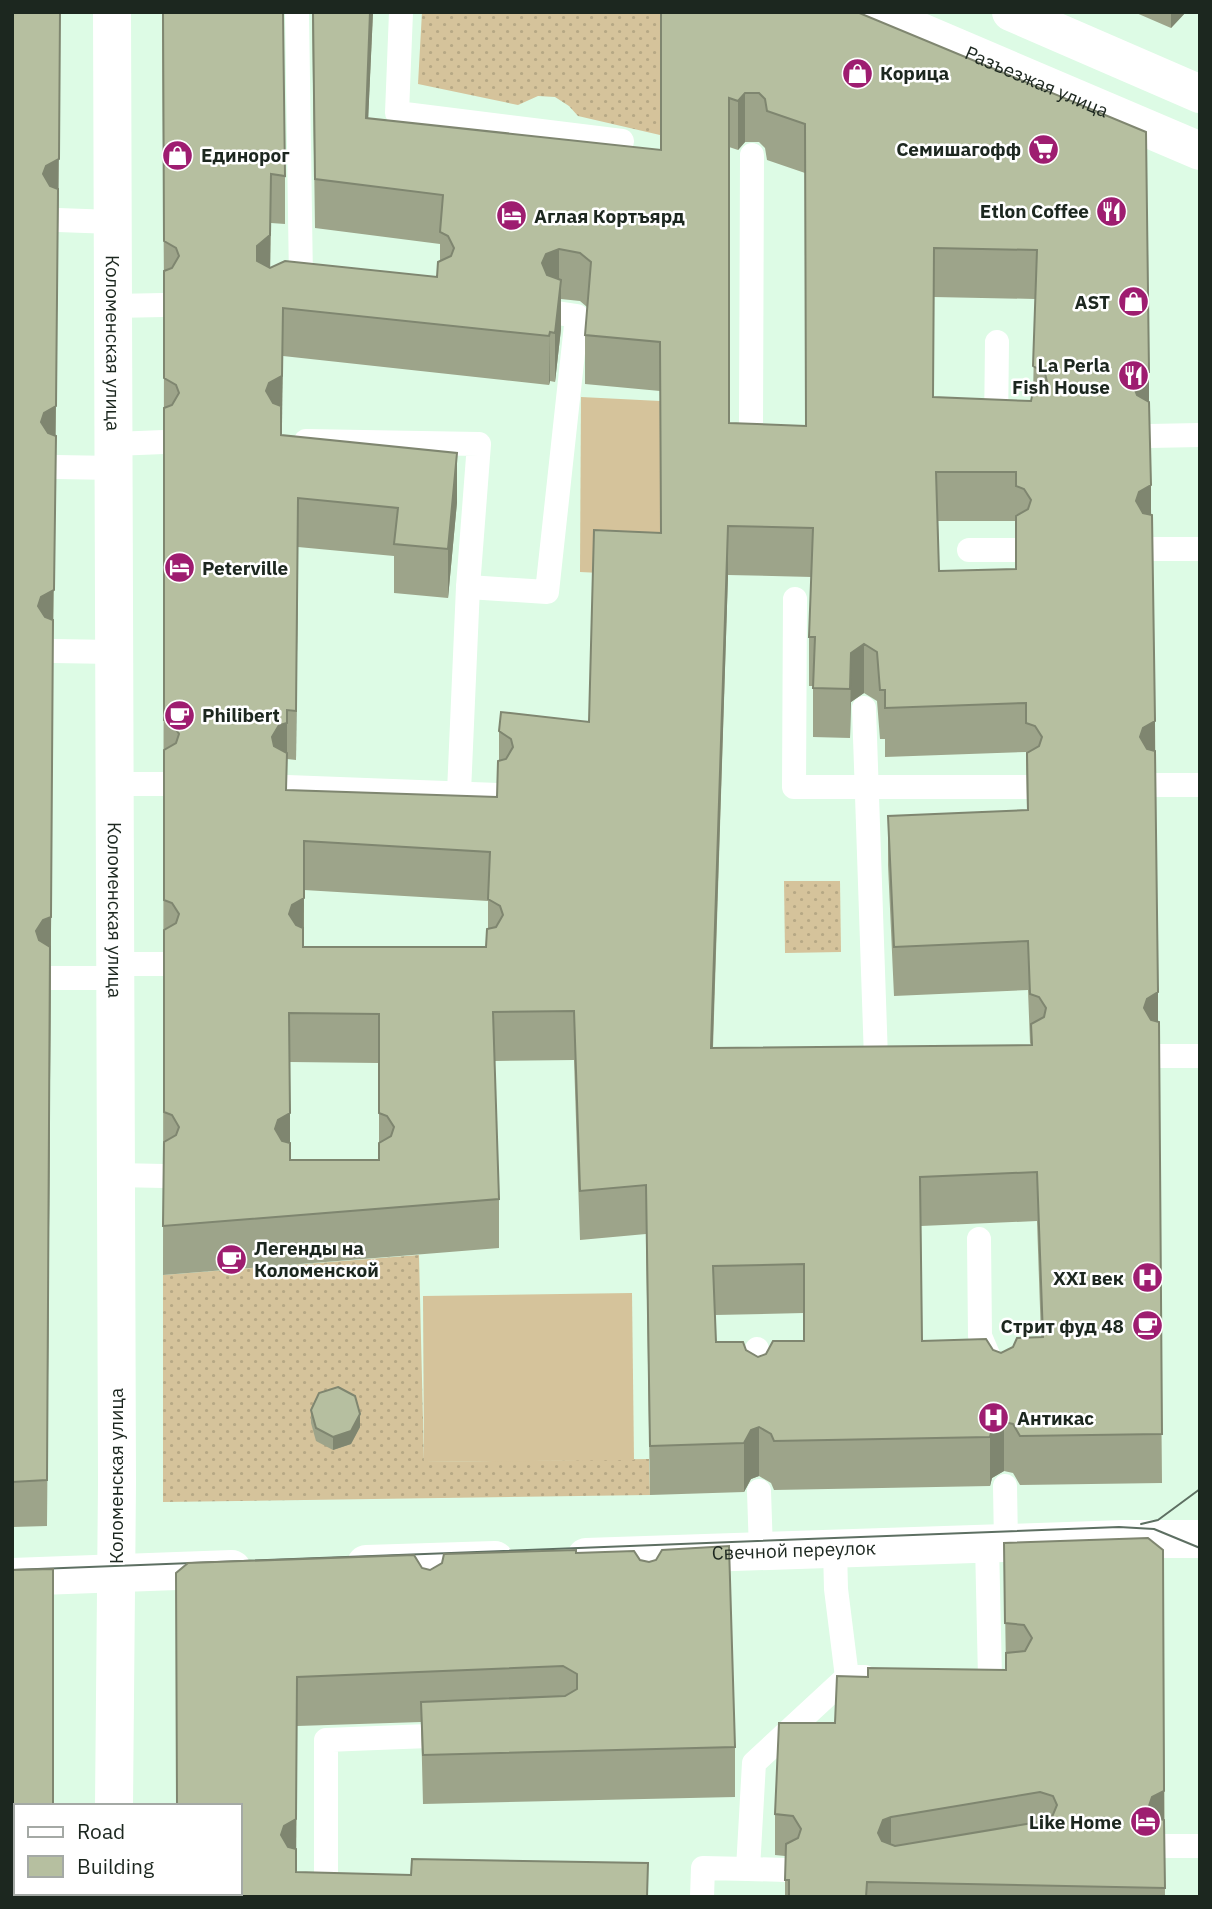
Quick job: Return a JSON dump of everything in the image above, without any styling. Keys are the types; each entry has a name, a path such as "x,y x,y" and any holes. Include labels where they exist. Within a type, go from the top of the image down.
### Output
{"street":[{"name":"Коломенская улица","path":"112,12 116,1175 114,1804"},
{"name":"Разъезжая улица","path":"874,12 918,21 1200,151"},
{"path":"1011,12 1200,94"},
{"name":"Свечной переулок","path":"332,1566 427,1574 538,1559 648,1567 761,1551 1200,1539"},
{"path":"12,1577 265,1568"}],"lane":[{"path":"297,12 301,281"},
{"path":"401,12 397,113 622,141"},
{"path":"751,426 752,155"},
{"path":"58,220 113,222"},
{"path":"280,295 301,281 328,284"},
{"path":"113,306 164,305"},
{"path":"468,587 547,592 577,316 557,313"},
{"path":"998,342 996,429 1020,430"},
{"path":"1149,436 1200,435"},
{"path":"281,440 478,443 468,587 459,792"},
{"path":"56,467 114,456 164,442"},
{"path":"1151,549 1200,549"},
{"path":"969,550 1016,550"},
{"path":"795,599 794,787 1027,787"},
{"path":"53,651 114,652"},
{"path":"863,708 876,1059"},
{"path":"115,784 163,784"},
{"path":"1155,785 1200,785"},
{"path":"287,787 459,792 498,796"},
{"path":"51,978 164,964"},
{"path":"1159,1056 1200,1056"},
{"path":"850,1059 902,1059"},
{"path":"116,1175 164,1176"},
{"path":"979,1239 980,1336 1002,1387"},
{"path":"757,1349 758,1391"},
{"path":"990,1678 996,1543 1005,1486"},
{"path":"760,1491 761,1551"},
{"path":"835,1549 836,1590 847,1677"},
{"path":"748,1868 754,1763 847,1677 886,1677"},
{"path":"964,1678 1017,1679"},
{"path":"353,1885 316,1885 326,1740 433,1728 472,1734"},
{"path":"1164,1846 1200,1846"},
{"path":"702,1897 703,1868 786,1870"}],"shaded area":[{"path":"422,12 661,12 660,135 578,116 555,97 538,96 518,105 418,84"},
{"path":"581,397 660,401 661,576 580,572"},
{"path":"784,881 840,881 841,952 785,953"},
{"path":"419,1255 424,1462 649,1459 650,1495 163,1502 163,1275"},
{"path":"632,1293 634,1460 424,1462 423,1296"}],"building":[{"path":"12,12 60,12 59,159 46,166 43,174 50,186 58,189 56,406 44,413 41,422 48,433 56,436 54,590 41,597 38,606 45,617 53,620 51,917 43,920 36,931 39,940 50,947 47,1480 12,1482"},
{"path":"163,12 283,12 285,176 271,174 270,235 257,246 257,261 270,268 285,261 437,277 438,262 451,256 454,248 448,236 440,232 443,195 315,179 313,12 370,12 366,118 661,150 661,12 857,12 1146,132 1149,372 1141,375 1134,387 1137,395 1149,402 1151,485 1139,492 1136,501 1143,513 1152,515 1155,721 1143,728 1140,737 1147,749 1155,751 1158,992 1147,999 1144,1008 1151,1020 1159,1022 1162,1434 1020,1436 1013,1424 1004,1422 992,1429 990,1437 774,1441 771,1434 759,1427 751,1430 744,1443 650,1446 646,1185 580,1191 574,1011 493,1012 499,1199 163,1226 164,1142 176,1135 179,1127 172,1115 164,1112 164,930 176,923 179,914 172,903 164,900 164,750 176,743 179,734 172,723 164,720 164,408 172,405 179,393 176,385 164,378 164,271 172,268 179,256 176,248 164,241","holes":["745,93 759,93 765,99 767,111 805,124 806,426 729,423 729,98 738,101","934,248 1037,250 1033,366 1045,373 1047,382 1040,394 1032,396 1031,401 933,397","559,249 580,253 591,262 585,335 660,342 661,533 594,530 589,722 501,712 499,731 511,739 513,747 506,759 498,761 497,797 286,790 287,753 274,746 272,737 279,725 287,723 287,710 296,711 298,498 398,508 394,544 448,549 457,453 281,435 281,406 273,403 266,391 269,383 282,376 283,308 549,336 550,332 555,333 561,280 547,275 542,263 546,254","936,472 1016,472 1016,486 1024,489 1031,500 1028,509 1016,516 1016,569 939,571","728,526 813,528 809,637 815,637 813,688 850,689 851,653 864,644 877,652 880,690 885,690 885,708 1026,703 1026,723 1035,726 1042,737 1039,746 1027,753 1028,810 888,816 894,947 1028,941 1030,994 1039,997 1046,1008 1044,1017 1031,1024 1032,1045 711,1048","304,841 490,852 488,899 500,906 503,915 496,927 487,929 486,947 303,947 303,928 296,925 289,914 292,905 304,898","289,1013 379,1014 379,1113 387,1116 394,1127 391,1136 379,1143 379,1160 290,1160 290,1143 282,1141 275,1129 278,1120 290,1113","1037,1172 1043,1337 1017,1338 1013,1347 1001,1353 993,1350 986,1339 922,1341 920,1177","804,1264 804,1341 773,1341 766,1354 758,1357 746,1350 743,1342 716,1342 713,1266"]},
{"path":"338,1387 355,1396 360,1414 351,1431 333,1437 316,1428 311,1410 319,1393"},
{"path":"1148,1538 1163,1550 1164,1791 1152,1797 1149,1806 1156,1818 1164,1820 1165,1888 867,1882 866,1897 789,1897 789,1880 785,1880 786,1844 798,1838 801,1829 793,1816 775,1814 779,1723 835,1723 837,1676 868,1677 868,1668 1006,1670 1006,1653 1025,1651 1032,1638 1024,1625 1005,1623 1004,1543","holes":["1040,1792 1053,1796 1057,1805 1052,1817 1044,1821 895,1846 882,1841 878,1833 883,1820 891,1817"]},
{"path":"729,1546 735,1747 423,1755 421,1702 565,1696 577,1689 577,1674 563,1666 297,1677 296,1819 284,1826 281,1835 288,1847 296,1849 296,1872 411,1875 412,1859 648,1863 647,1897 177,1897 242,1895 242,1804 177,1804 176,1573 188,1563 414,1555 422,1568 430,1570 442,1563 444,1554 634,1551 640,1560 649,1562 656,1560 662,1550"},
{"path":"53,1569 53,1804 14,1804 14,1895 53,1897 12,1897 12,1570"}],"tram line":[{"path":"1141,1524 1158,1520 1200,1489"},
{"path":"12,1570 1119,1527 1154,1529 1200,1548"}],"place":[{"name":"Корица","path":"857,73"},
{"name":"Семишагофф","path":"1044,149"},
{"name":"Единорог","path":"178,155"},
{"name":"Etlon Coffee","path":"1112,211"},
{"name":"Аглая Кортъярд","path":"511,216"},
{"name":"AST","path":"1133,302"},
{"name":"La Perla Fish House","path":"1133,376"},
{"name":"Peterville","path":"179,568"},
{"name":"Philibert","path":"179,715"},
{"name":"Легенды на Коломенской","path":"231,1259"},
{"name":"XXI век","path":"1147,1278"},
{"name":"Стрит фуд 48","path":"1147,1326"},
{"name":"Антикас","path":"994,1418"},
{"name":"Like Home","path":"1145,1822"}]}
